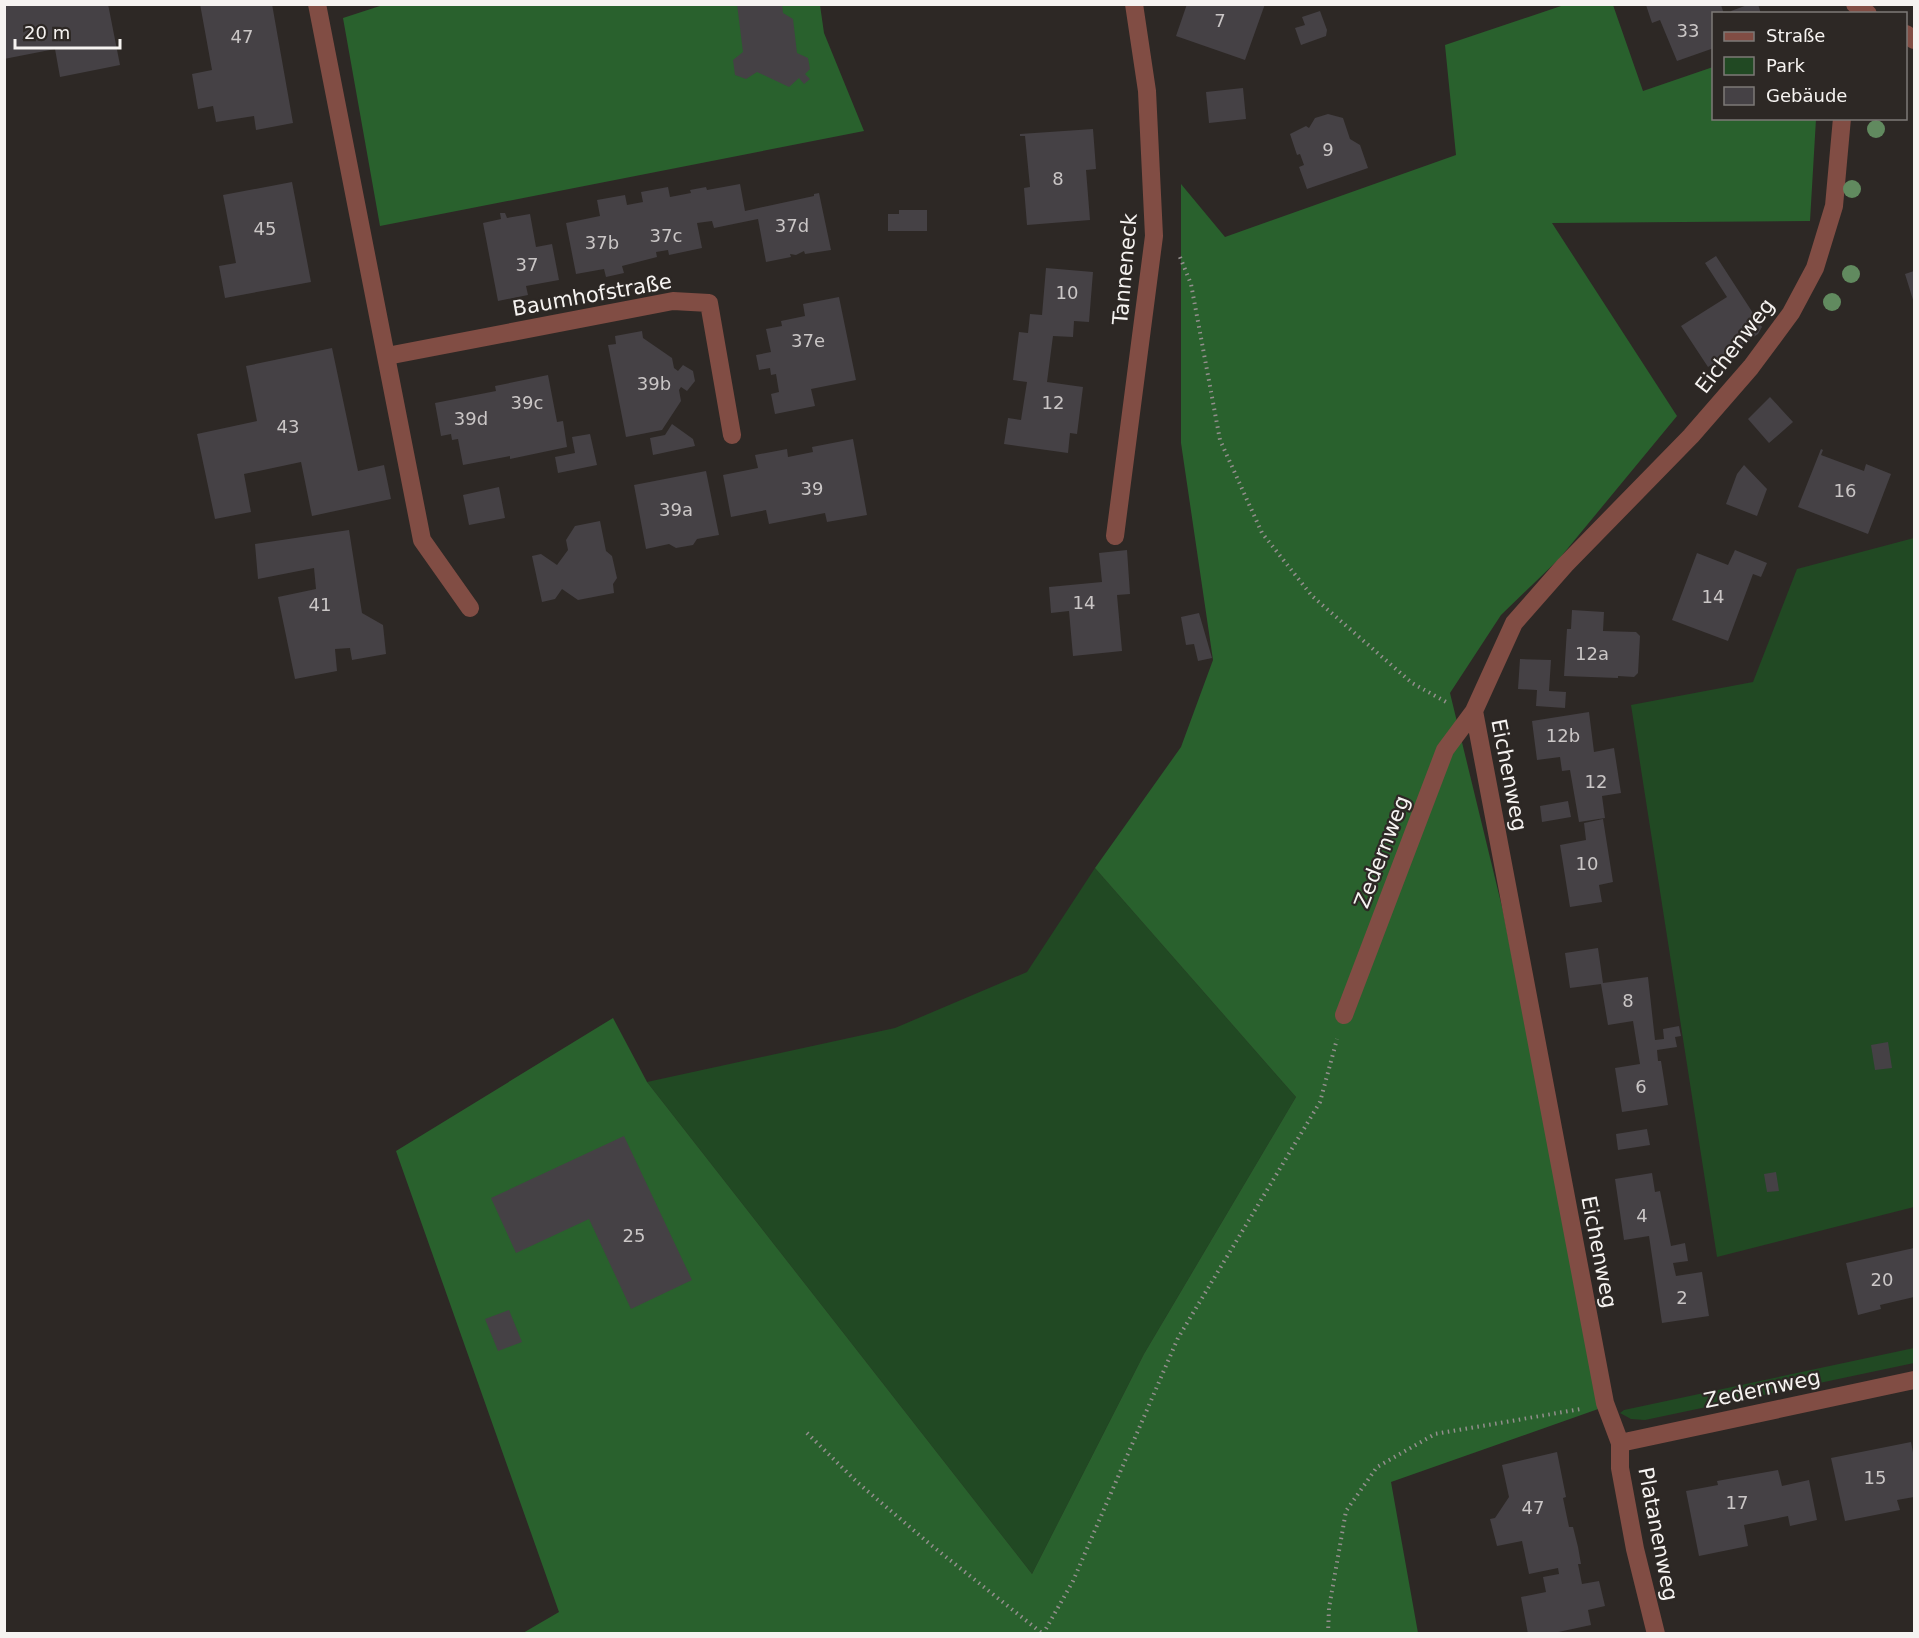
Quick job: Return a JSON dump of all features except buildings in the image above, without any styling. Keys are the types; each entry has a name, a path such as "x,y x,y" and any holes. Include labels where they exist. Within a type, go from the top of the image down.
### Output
{"street":[{"path":"317,4 422,540 470,608"},
{"name":"Tanneneck","path":"1115,536 1154,236 1147,91 1134,4"},
{"name":"Eichenweg","path":"1620,1443 1605,1403 1474,711 1514,623 1565,565 1691,436 1751,367 1791,313 1815,268 1834,206 1842,120"},
{"name":"Baumhofstraße","path":"387,356 673,301 709,303 732,435"},
{"name":"Zedernweg","path":"1344,1015 1445,750 1474,711"},
{"name":"Zedernweg","path":"1620,1443 1914,1380"},
{"name":"Platanenweg","path":"1620,1443 1620,1468 1635,1549 1656,1634"}],"path":[{"path":"1178,251 1191,284 1220,440 1262,534 1312,596 1412,683 1452,705 1474,711"},
{"path":"807,1433 867,1491 931,1545 1043,1633 1073,1581 1179,1338 1320,1102 1344,1015"},
{"path":"1328,1634 1329,1608 1346,1511 1377,1467 1435,1434 1605,1403"}],"green space":[{"path":"386,4 820,5 824,33 864,131 380,226 343,18"},
{"path":"1564,5 1613,5 1643,91 1712,67 1712,120 1816,120 1810,221 1552,223 1677,416 1559,559 1501,615 1450,693 1503,911 1601,1408 1391,1482 1418,1633 523,1633 559,1612 396,1151 613,1018 647,1082 1032,1574 1144,1354 1296,1097 1095,868 1181,747 1213,660 1181,443 1181,184 1225,237 1456,155 1445,45"},
{"path":"1914,538 1914,1207 1717,1257 1631,705 1753,682 1797,569"},
{"path":"1095,868 1296,1097 1144,1354 1032,1574 647,1082 895,1028 1027,972"},
{"path":"1914,1348 1914,1363 1645,1420 1631,1419 1620,1413 1624,1410"}]}
